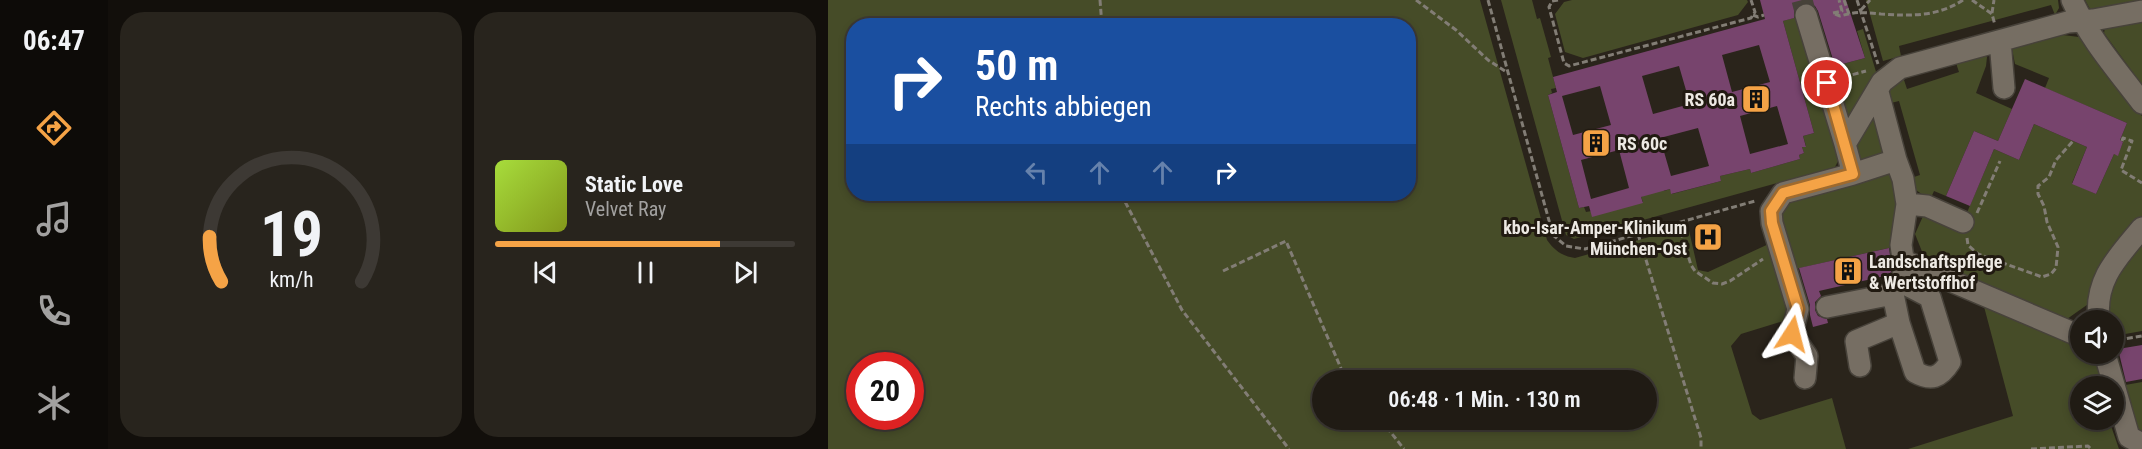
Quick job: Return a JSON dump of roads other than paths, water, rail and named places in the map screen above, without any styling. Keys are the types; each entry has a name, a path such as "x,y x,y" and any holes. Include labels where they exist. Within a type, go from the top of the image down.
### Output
{"lane":[{"path":"2072,0 2081,21 2142,103"},
{"path":"1845,144 1882,78 1900,68 2068,22 2142,11"},
{"path":"1806,15 1853,174"},
{"path":"2000,41 2004,88"},
{"path":"1827,307 1897,288 1930,297 1950,362 1944,371 1934,377 1924,377 1915,372 1899,323 1897,288 1905,272 1900,245 1907,204 1903,179 1896,160 1882,78"},
{"path":"1805,378 1808,356 1792,334 1798,309 1772,223 1771,211 1783,193 1896,160"},
{"path":"1907,204 1927,206 1969,225"},
{"path":"2098,310 2101,286 2113,263 2142,228"},
{"path":"1904,261 2070,331"},
{"path":"1860,366 1856,341 1899,323"},
{"path":"2118,364 2134,443"}],"tunnel":[{"path":"1802,0 1806,15"}],"place":[{"name":"RS 60a","path":"1756,99"},
{"name":"RS 60c","path":"1596,143"},
{"name":"kbo-Isar-Amper-Klinikum München-Ost","path":"1708,237"},
{"name":"Landschaftspflege & Wertstoffhof","path":"1848,271"}]}
